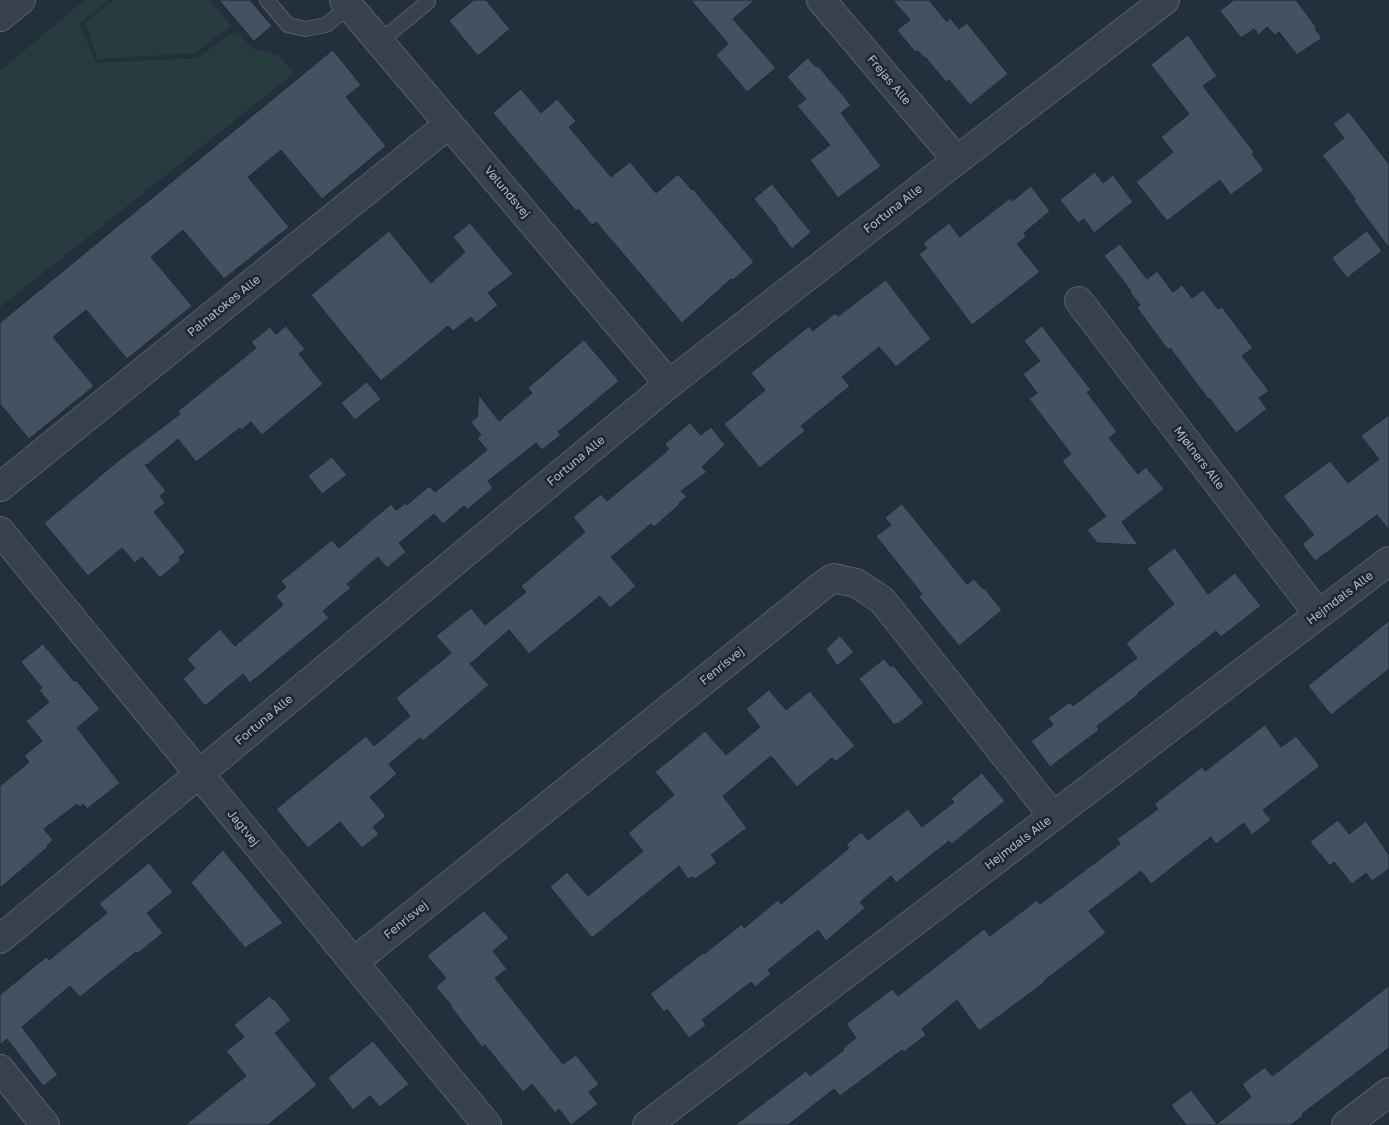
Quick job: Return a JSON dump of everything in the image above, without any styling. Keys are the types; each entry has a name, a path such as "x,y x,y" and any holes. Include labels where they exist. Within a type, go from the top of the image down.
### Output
{"street":[{"path":"0,17 20,0"},
{"name":"Frejas Alle","path":"821,0 957,160"},
{"name":"Fortuna Alle","path":"0,939 669,384 1165,0"},
{"name":"Vølundsvej","path":"347,3 669,384"},
{"name":"Palnatokes Alle","path":"0,487 449,124"},
{"name":"Mjølners Alle","path":"1079,301 1318,614"},
{"name":"Jagtvej","path":"0,531 487,1125"},
{"name":"Hejmdals Alle","path":"647,1125 1389,560"},
{"name":"Fenrisvej","path":"354,962 833,578 856,583 882,600 1053,816"},
{"path":"0,1069 45,1125"},
{"path":"1346,1125 1389,1092"}],"lane":[{"path":"268,0 288,25 304,29 326,25 347,3"},
{"path":"380,42 428,2"}],"green space":[{"path":"85,0 109,0 79,24 96,63 197,58 236,31 253,49 278,55 294,73 0,307 0,71"},
{"path":"114,0 209,0 231,25 195,53 98,59 85,23"}],"building":[{"path":"219,0 250,0 272,26 254,41"},
{"path":"474,0 486,0 510,29 478,56 449,21"},
{"path":"691,0 755,0 733,19 776,68 747,92 716,55 728,44"},
{"path":"893,0 929,0 947,22 950,18 959,29 967,23 1008,74 970,105 949,80 946,82 925,57 918,51 915,52 897,30 910,20"},
{"path":"1234,0 1296,0 1317,28 1315,29 1322,38 1297,55 1279,32 1275,35 1267,27 1259,35 1254,29 1241,38 1220,11"},
{"path":"1188,35 1217,76 1203,86 1254,152 1252,154 1264,170 1231,195 1220,180 1167,221 1136,182 1173,152 1161,137 1189,114 1151,65"},
{"path":"333,50 361,85 346,97 386,146 322,199 281,150 248,177 289,227 224,279 183,230 151,257 192,306 127,359 86,310 53,337 94,386 29,439 0,404 0,323"},
{"path":"808,58 816,67 818,66 851,105 841,113 881,166 838,198 810,160 830,145 797,106 806,99 787,77"},
{"path":"521,89 541,113 557,99 576,121 569,127 611,177 630,162 656,193 678,174 693,189 754,262 733,280 731,279 682,323 596,222 592,225 578,209 576,211 493,113"},
{"path":"1349,112 1389,164 1389,248 1322,155 1344,138 1333,124"},
{"path":"1095,172 1103,183 1113,175 1133,202 1094,233 1084,219 1078,223 1060,200"},
{"path":"772,184 811,232 792,249 754,199"},
{"path":"1031,186 1050,211 1024,233 1026,237 1017,244 1040,272 972,325 919,254 927,248 923,243 949,223 960,237 1010,198 1012,201"},
{"path":"470,223 513,274 488,293 498,305 476,323 471,317 453,331 448,326 381,381 311,295 389,231 431,283 465,252 453,237"},
{"path":"1367,231 1382,251 1347,278 1332,258"},
{"path":"1120,244 1147,279 1157,271 1173,292 1182,285 1192,298 1203,290 1218,309 1222,307 1253,348 1242,356 1269,391 1259,398 1267,409 1236,433 1170,348 1168,350 1137,308 1140,305 1131,291 1104,256"},
{"path":"886,280 931,339 896,367 879,347 842,377 850,386 801,426 805,431 760,468 724,424 765,390 751,373 809,326 813,331 835,313 838,316"},
{"path":"286,326 305,349 299,354 323,384 262,435 251,422 242,430 240,428 196,462 178,439 145,465 166,491 160,496 165,503 154,512 186,552 179,557 181,560 160,578 142,557 135,563 122,548 88,576 44,523 118,461 180,414 178,411 256,348 251,342 270,327 276,334"},
{"path":"1042,326 1091,390 1087,392 1117,432 1109,438 1138,474 1146,467 1164,489 1122,522 1138,545 1097,543 1087,530 1106,516 1062,461 1071,454 1029,399 1037,393 1023,374 1040,361 1024,341"},
{"path":"584,340 619,381 558,432 561,435 542,450 536,443 488,481 493,488 467,510 464,506 443,524 434,514 399,543 406,552 387,568 378,557 347,584 351,588 323,611 329,618 250,683 243,674 205,706 183,679 195,668 187,659 220,629 235,646 283,605 276,596 286,587 281,581 332,540 339,548 391,504 396,510 406,503 407,505 429,486 435,492 487,450 477,438 481,435 471,422 477,417 479,395 499,421 532,393 528,388"},
{"path":"367,382 381,399 355,420 341,403"},
{"path":"1389,415 1389,530 1377,515 1315,561 1302,544 1314,535 1283,496 1330,461 1348,483 1379,459 1361,436"},
{"path":"690,423 701,435 711,427 725,445 702,467 707,472 681,491 687,497 680,504 654,527 651,524 611,557 636,586 610,608 600,596 529,654 509,630 470,664 489,685 423,741 420,738 389,764 397,774 370,797 386,816 373,827 379,834 362,848 340,822 308,848 276,809 366,736 374,746 410,716 396,698 451,653 436,636 471,608 485,625 526,592 521,586 585,532 573,517 601,494 607,501 666,452 669,449 665,444"},
{"path":"332,457 347,475 322,494 308,476"},
{"path":"902,504 967,584 974,579 1002,610 959,646 919,597 922,594 876,536 891,525 885,518"},
{"path":"1175,548 1208,594 1235,573 1261,606 1221,637 1216,631 1097,726 1099,730 1050,767 1031,741 1053,725 1048,718 1070,702 1073,706 1137,658 1126,643 1174,604 1147,569"},
{"path":"1389,621 1389,669 1331,715 1308,686"},
{"path":"840,636 854,652 837,666 826,649"},
{"path":"43,644 100,709 77,728 120,783 87,809 83,804 80,807 77,804 44,829 53,840 48,847 0,888 0,786 29,762 24,756 42,741 26,721 49,702 39,690 42,688 21,662"},
{"path":"884,659 891,667 893,665 924,703 898,724 894,725 859,679"},
{"path":"769,690 786,710 810,691 855,746 835,762 832,758 797,787 771,756 723,796 747,828 711,855 717,863 695,879 692,877 688,879 679,866 592,938 550,887 567,872 588,896 643,851 628,833 674,795 655,772 705,731 726,755 760,727 746,709"},
{"path":"1265,725 1281,747 1296,736 1320,766 1263,810 1271,820 1252,835 1244,823 1216,844 1211,837 1151,884 1141,871 1089,911 1106,933 1045,982 979,1031 957,1000 922,1029 926,1035 904,1052 902,1050 840,1096 834,1089 788,1125 735,1125 806,1071 810,1076 844,1050 843,1048 856,1038 846,1024 892,989 898,996 984,929 990,936 1037,900 1040,904 1120,844 1117,839 1158,809 1154,804 1202,767 1205,771"},
{"path":"982,773 1005,801 952,844 949,841 896,883 891,876 860,902 865,908 826,941 818,930 768,970 771,974 755,987 751,982 702,1020 706,1025 689,1038 667,1009 664,1012 650,994 742,924 744,928 778,900 781,904 849,848 846,845 861,832 868,840 908,809 922,827 954,802 951,799"},
{"path":"1338,820 1349,834 1366,821 1389,855 1389,869 1372,881 1366,873 1352,884 1334,862 1330,866 1310,842"},
{"path":"223,850 283,923 245,948 191,883"},
{"path":"149,863 173,892 147,913 163,933 80,997 70,986 22,1027 58,1075 43,1086 7,1039 0,1045 0,995 46,957 49,960 107,913 99,904"},
{"path":"484,911 509,938 493,951 507,969 495,978 563,1064 576,1055 599,1084 589,1092 598,1104 571,1125 559,1109 555,1113 532,1084 523,1092 485,1045 482,1047 436,987 446,978 427,956"},
{"path":"1389,986 1389,1048 1302,1114 1303,1116 1291,1125 1186,1125 1171,1105 1191,1090 1217,1124 1251,1097 1242,1084 1265,1067 1272,1076"},
{"path":"270,996 291,1020 275,1033 317,1085 268,1125 185,1125 246,1076 226,1051 244,1037 234,1025"},
{"path":"373,1041 409,1084 380,1107 370,1096 353,1110 328,1078"}]}
